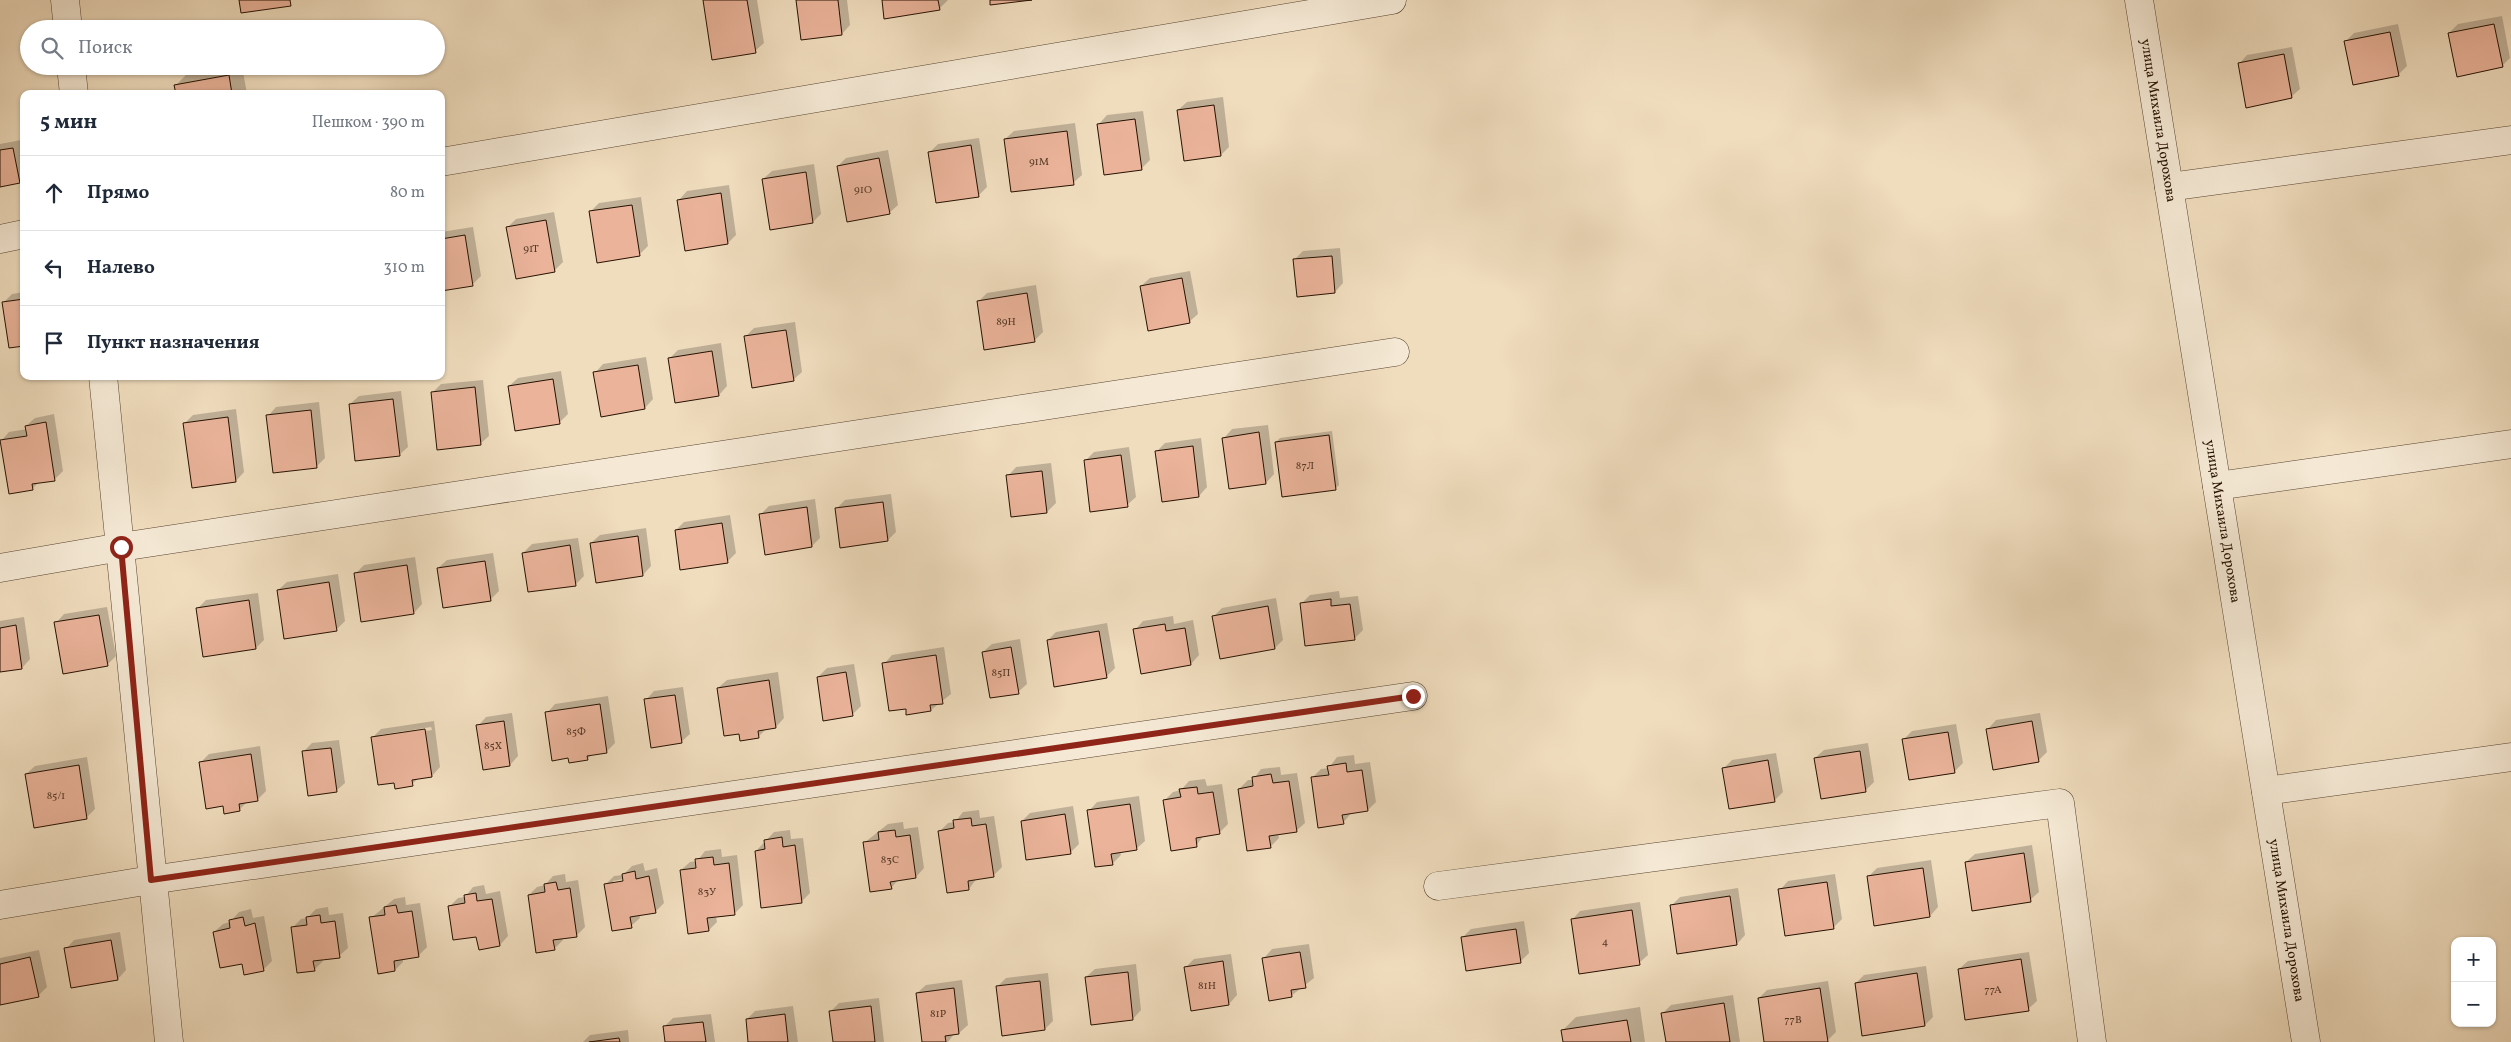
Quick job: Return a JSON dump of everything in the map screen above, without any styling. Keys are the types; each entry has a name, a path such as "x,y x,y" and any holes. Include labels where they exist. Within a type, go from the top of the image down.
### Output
{"street":[{"path":"65,0 67,20"},
{"path":"445,161 1392,0"},
{"name":"улица Михаила Дорохова","path":"2139,0 2306,1042"},
{"path":"72,75 74,90"},
{"path":"2169,187 2511,140"},
{"path":"0,239 20,235"},
{"path":"0,568 121,547 1395,352"},
{"path":"102,380 121,547 151,880 169,1042"},
{"path":"2217,486 2511,444"},
{"path":"0,904 151,880 1413,696"},
{"path":"2266,791 2511,757"},
{"path":"1438,886 2060,803 2092,1042"}],"building":[{"path":"239,0 290,0 291,6 241,13"},
{"path":"703,0 747,0 756,53 712,60"},
{"path":"796,0 838,0 842,35 801,40"},
{"path":"882,0 938,0 940,10 884,19"},
{"path":"990,0 1032,0 990,5"},
{"path":"2494,24 2503,67 2457,77 2448,33"},
{"path":"2390,32 2399,76 2353,85 2344,41"},
{"path":"2284,54 2292,98 2246,108 2238,63"},
{"path":"229,75 231,90 175,90 174,85"},
{"path":"1214,105 1221,156 1184,161 1177,110"},
{"path":"1135,119 1142,170 1104,175 1097,124"},
{"path":"1067,131 1074,185 1011,192 1004,139"},
{"path":"971,145 979,197 936,203 928,152"},
{"path":"13,148 20,183 0,187 0,150"},
{"path":"879,158 890,214 847,222 837,166"},
{"path":"806,172 813,223 770,230 762,179"},
{"path":"721,193 728,244 685,251 677,200"},
{"path":"632,205 640,256 597,263 589,211"},
{"path":"546,220 555,272 516,279 506,227"},
{"path":"465,235 473,286 445,290 445,238"},
{"path":"1332,256 1335,293 1297,297 1293,259"},
{"path":"1182,278 1190,323 1148,331 1140,286"},
{"path":"1027,293 1035,342 984,350 977,301"},
{"path":"20,300 20,347 9,348 2,302"},
{"path":"786,330 794,381 752,388 744,336"},
{"path":"712,351 719,396 675,403 668,358"},
{"path":"638,365 645,409 601,417 593,372"},
{"path":"553,379 560,424 515,431 508,386"},
{"path":"475,387 481,445 437,450 431,392"},
{"path":"393,399 400,456 355,461 349,404"},
{"path":"311,410 317,468 273,473 266,415"},
{"path":"228,417 236,482 192,488 183,423"},
{"path":"46,422 55,481 32,484 33,490 9,494 0,440 27,436 25,426"},
{"path":"1259,432 1266,484 1229,489 1222,438"},
{"path":"1329,435 1336,490 1282,497 1275,442"},
{"path":"1193,446 1199,497 1162,502 1155,451"},
{"path":"1121,455 1128,507 1090,512 1084,460"},
{"path":"1042,471 1047,513 1011,517 1006,475"},
{"path":"883,502 888,541 840,548 835,508"},
{"path":"807,507 812,547 765,555 759,514"},
{"path":"722,523 728,563 680,570 675,530"},
{"path":"638,536 643,576 596,583 590,543"},
{"path":"570,545 576,586 528,592 522,553"},
{"path":"485,561 491,601 443,608 437,568"},
{"path":"407,565 414,614 361,622 354,573"},
{"path":"329,582 337,631 284,639 277,590"},
{"path":"1331,599 1331,606 1350,604 1355,640 1305,646 1300,603"},
{"path":"249,600 256,649 203,657 196,608"},
{"path":"1268,606 1275,649 1220,659 1212,616"},
{"path":"99,615 108,666 63,674 54,622"},
{"path":"1165,624 1166,631 1185,628 1191,665 1141,674 1133,629"},
{"path":"16,625 22,669 0,672 0,628"},
{"path":"1099,631 1107,678 1054,687 1047,640"},
{"path":"1011,647 1019,694 990,698 982,652"},
{"path":"936,655 943,704 930,705 931,711 906,715 906,709 889,711 882,663"},
{"path":"846,672 853,716 823,721 817,677"},
{"path":"769,680 776,728 758,731 759,738 740,741 739,734 724,736 717,688"},
{"path":"675,695 682,743 651,748 644,699"},
{"path":"600,704 607,753 587,756 588,760 569,763 568,758 552,761 545,712"},
{"path":"504,721 510,766 483,770 476,725"},
{"path":"2032,721 2039,762 1993,770 1986,729"},
{"path":"425,729 432,777 412,780 413,786 395,789 394,783 378,785 371,737"},
{"path":"1948,732 1955,773 1909,780 1902,739"},
{"path":"331,748 337,792 308,796 302,751"},
{"path":"1860,751 1866,792 1821,799 1814,758"},
{"path":"251,754 258,801 239,804 240,811 224,814 223,806 206,809 199,762"},
{"path":"1768,760 1775,802 1729,809 1722,768"},
{"path":"1346,763 1347,772 1362,770 1368,811 1342,815 1344,824 1318,828 1311,777 1329,775 1327,766"},
{"path":"79,765 87,819 34,828 25,774"},
{"path":"1271,774 1273,783 1289,781 1297,832 1269,836 1271,848 1247,851 1238,789 1253,786 1252,777"},
{"path":"1197,787 1198,794 1213,792 1220,834 1196,838 1197,847 1171,851 1163,800 1181,797 1179,789"},
{"path":"1130,804 1137,850 1111,854 1113,865 1095,867 1087,810"},
{"path":"1065,814 1071,854 1026,860 1021,821"},
{"path":"971,818 972,826 986,824 994,877 968,881 969,890 947,893 938,831 954,828 953,820"},
{"path":"895,830 896,837 910,835 916,878 890,882 892,889 870,892 863,842 879,840 878,832"},
{"path":"782,837 783,847 795,845 802,903 761,908 755,851 765,849 764,840"},
{"path":"2024,853 2031,902 1972,911 1965,862"},
{"path":"713,857 714,865 729,863 735,915 707,918 709,931 688,934 680,870 696,868 695,859"},
{"path":"1923,868 1930,917 1874,926 1867,876"},
{"path":"635,871 636,879 649,876 656,913 630,917 632,928 612,931 604,884 623,881 622,874"},
{"path":"556,882 558,890 570,888 577,937 553,940 555,950 536,953 528,895 545,892 544,884"},
{"path":"1827,882 1834,929 1785,936 1778,889"},
{"path":"476,893 477,901 492,899 500,946 479,950 476,937 453,940 448,906 465,903 464,895"},
{"path":"1730,896 1737,945 1677,954 1670,905"},
{"path":"396,905 398,913 412,911 419,957 394,961 395,971 378,974 369,917 385,915 384,907"},
{"path":"1632,910 1640,965 1579,974 1571,919"},
{"path":"320,915 321,923 335,921 340,958 313,961 315,971 297,973 291,927 307,925 306,917"},
{"path":"243,917 245,926 255,923 264,971 244,975 242,964 220,968 213,932 230,928 229,920"},
{"path":"1516,929 1521,963 1466,971 1461,937"},
{"path":"111,940 118,980 71,988 64,948"},
{"path":"1300,952 1306,988 1291,990 1292,997 1269,1001 1262,958"},
{"path":"30,957 39,997 0,1005 0,964"},
{"path":"2021,959 2029,1011 1965,1020 1958,969"},
{"path":"1223,961 1229,1005 1191,1011 1184,967"},
{"path":"1128,972 1133,1020 1091,1025 1085,977"},
{"path":"1917,973 1925,1026 1862,1036 1855,983"},
{"path":"1040,981 1045,1030 1002,1036 996,986"},
{"path":"954,988 959,1034 945,1036 946,1042 922,1042 916,993"},
{"path":"1820,988 1828,1042 1764,1042 1758,998"},
{"path":"1724,1003 1730,1042 1666,1042 1661,1013"},
{"path":"871,1006 875,1042 833,1042 829,1011"},
{"path":"785,1014 788,1042 748,1042 746,1019"},
{"path":"1627,1020 1631,1042 1563,1042 1561,1030"},
{"path":"703,1022 706,1042 665,1042 663,1026"},
{"path":"619,1038 620,1042 589,1042"}],"route":[{"path":"121,547 151,880 1413,696"}]}
